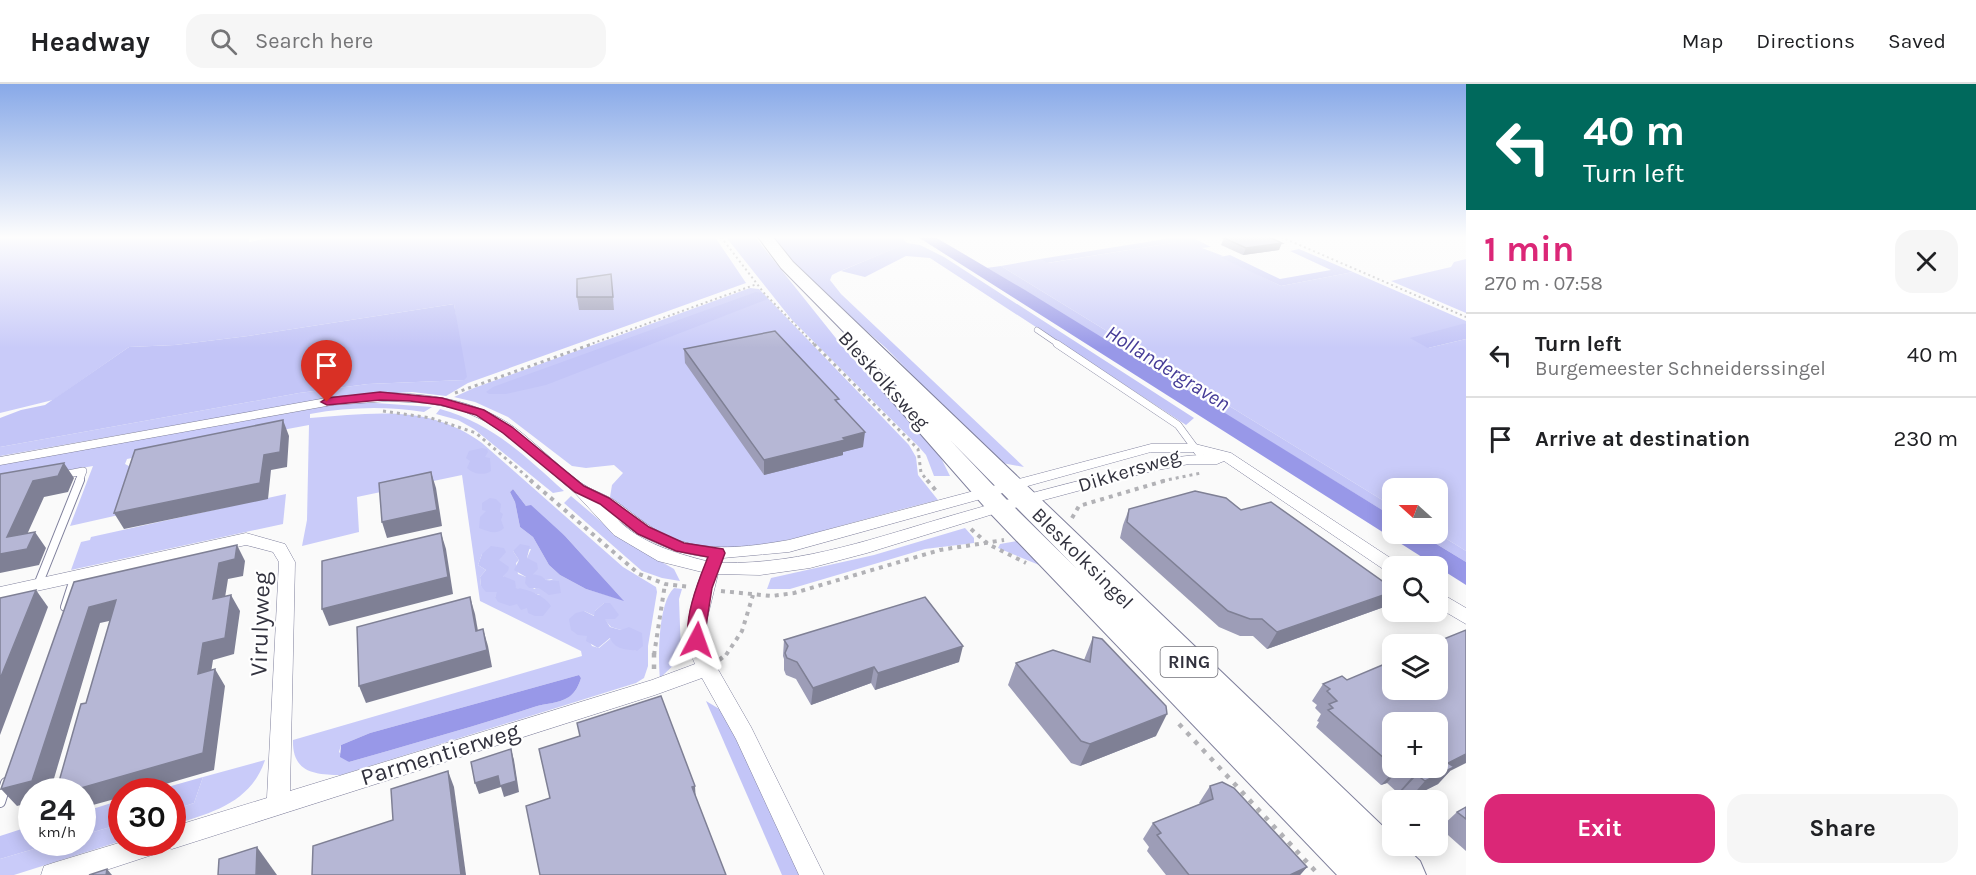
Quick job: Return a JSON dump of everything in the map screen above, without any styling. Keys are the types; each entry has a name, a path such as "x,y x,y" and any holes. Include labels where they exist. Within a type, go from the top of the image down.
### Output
{"main road":[{"name":"Bleskolksingel","path":"795,274 1364,875"},
{"name":"Bleskolksingel","path":"1038,530 1406,875"}],"street":[{"path":"0,461 332,401 380,396 442,402 484,414 580,489 598,514 640,545 682,562 714,561 789,546 946,502 1004,496"},
{"name":"Dikkersweg","path":"1004,496 1151,448 1202,460 1241,465 1382,560"},
{"name":"Dikkersweg","path":"1004,496 1172,462 1202,460"},
{"path":"714,561 752,572 792,567 836,557 961,518 1004,496"},
{"name":"Virulyweg","path":"0,593 246,539 279,548 287,562 278,805"},
{"path":"714,561 704,588 698,617 697,640 706,668 733,712 812,875"},
{"path":"1448,605 1466,617"},
{"name":"Parmentierweg","path":"186,834 655,687 706,668"},
{"path":"52,875 113,856"}],"lane":[{"path":"1037,330 1178,425 1202,460"},
{"path":"38,585 83,471 52,477"},
{"path":"63,614 75,576"},
{"path":"0,802 11,769"}],"path":[{"path":"749,274 918,449 921,473 946,502"},
{"path":"1366,274 1466,317"},
{"path":"425,416 455,392 757,284"},
{"name":"Dikkersweg","path":"376,411 448,421 476,433 639,574 665,584 753,595 772,596 794,593 940,550 988,544 1038,530 1071,520 1080,506 1183,475 1202,460"},
{"path":"961,518 988,544 1031,567"},
{"path":"655,687 654,644 665,584"},
{"path":"706,668 730,653 742,635 753,595"},
{"path":"1175,719 1319,875"}],"shaded area":[{"path":"0,274 740,274 746,283 468,383 446,396 412,392 335,397 0,456 0,447 299,393 368,384 464,380 454,304 248,336 175,345 129,347 53,400 0,413"},
{"path":"755,274 785,274 847,352 933,447 950,476 934,476 926,455 919,447 792,320"},
{"path":"804,274 834,274 830,280 841,294 1024,467 997,462 886,348"},
{"path":"853,274 871,274 865,277"},
{"path":"954,274 970,274 1194,418 1186,425"},
{"path":"996,274 1014,274 1382,500 1382,510"},
{"path":"1014,274 1257,274 1281,286 1343,274 1357,274 1466,321 1428,348 1466,339 1466,551 1448,540 1448,478 1382,478 1382,500"},
{"path":"1256,274 1269,274 1280,279 1309,274 1343,274 1281,286"},
{"path":"1421,274 1466,274 1466,313 1391,281"},
{"path":"750,288 759,289 909,445 916,457 918,475 938,500 778,542 748,547 719,548 691,544 663,535 636,520 610,497 612,485 623,473 614,465 586,468 572,466 508,417 475,402 454,397 474,388"},
{"path":"756,292 762,293 768,299 546,385 506,394 486,392 493,387"},
{"path":"454,304 467,377 464,380 368,384 299,393 0,447 0,418 21,410 45,405 129,347 175,345 248,336"},
{"path":"1466,323 1466,339 1428,348 1410,338"},
{"path":"361,402 432,407 424,412 382,408 339,410 310,414 310,418 399,414 420,416 462,430 482,443 623,567 656,587 648,646 648,666 644,678 636,683 341,775 306,770 296,759 293,740 582,656 581,651 480,601 462,475 357,497 359,532 302,546 307,520 309,425 127,459 125,464 131,467 132,512 70,526 93,466 0,482 0,465 333,405","holes":["513,489 526,506 565,536 623,600 586,589 560,575 549,565 533,537 520,527 515,502 510,492","531,549 527,558 532,574 546,580 553,579 534,589 526,577 518,574 516,563 519,560 513,551","482,554 499,561 502,575 516,588 540,595 495,597 498,592 481,586 480,577 486,570 478,565","604,603 610,603 604,619 611,627 621,630 637,651 623,647 611,638 599,648 592,646 587,636 584,611 595,616 595,611","579,675 581,678 573,693 560,701 349,762 339,752 341,745 370,733"]},
{"path":"440,409 459,415 492,432 521,453 564,491 553,493 474,429 458,420 436,414"},
{"path":"487,449 485,457 490,458 491,471 479,474 467,468 470,461 466,458 469,451"},
{"path":"286,494 283,524 71,570 81,542 90,540 91,537"},
{"path":"571,496 623,540 674,569 680,581 642,571 564,503"},
{"path":"490,498 496,499 501,504 500,512 503,514 501,520 504,528 498,532 479,528 480,517 486,511 482,510 482,503"},
{"path":"965,528 974,538 974,543 925,549 790,589 767,589 771,578 874,555"},
{"path":"1448,540 1466,551 1466,562 1436,544 1448,544"},
{"path":"1017,541 1044,567 998,548 1000,544"},
{"path":"520,544 530,546 527,558 537,563 538,569 533,574 546,580 559,581 561,593 549,595 539,588 529,588 525,583 526,577 514,570 519,560 513,551"},
{"path":"491,546 504,548 506,552 499,560 509,567 503,576 515,581 516,588 535,593 551,606 543,616 528,613 527,608 521,610 517,604 510,606 498,602 495,597 497,592 486,592 481,586 480,577 486,570 478,565 482,554"},
{"path":"674,588 682,589 679,599 681,653 679,660 660,678 659,644 662,618 669,595"},
{"path":"604,603 610,603 619,615 615,619 605,619 610,627 621,630 629,627 642,633 643,646 637,651 618,647 610,638 598,648 586,641 587,636 578,635 571,630 569,619 576,613 584,611 594,616 595,611"},
{"path":"706,701 721,710 806,875 782,875"},
{"path":"265,760 259,775 240,796 215,810 186,821 186,806 194,803 203,777"},
{"path":"203,777 194,803 186,806 186,782"},
{"path":"108,804 108,828 96,831 96,808"},
{"path":"108,828 108,845 96,849 96,831"},
{"path":"18,830 18,854 0,859 0,836"},
{"path":"18,854 18,856 74,856 14,875 0,875 0,859"}],"water":[{"path":"976,274 998,274 1382,510 1382,532"},
{"path":"513,489 526,506 531,505 565,536 624,601 586,589 560,575 549,565 533,537 520,527 515,502 510,492"},
{"path":"1401,544 1436,544 1466,562 1466,585 1448,574 1448,556 1420,556"},
{"path":"579,675 581,678 575,691 560,701 349,762 340,757 341,745 370,733"}],"building":[{"path":"611,274 613,297 577,297 577,279"},
{"path":"775,331 839,399 835,400 865,432 843,438 845,440 764,460 684,349"},
{"path":"283,420 280,452 264,455 260,483 114,513 135,450"},
{"path":"64,463 58,476 33,481 7,537 35,532 27,549 0,554 0,474"},
{"path":"431,472 437,510 382,522 379,483"},
{"path":"1195,491 1226,498 1241,510 1271,502 1382,581 1382,595 1277,632 1262,619 1250,619 1228,611 1127,522 1129,509"},
{"path":"441,533 448,577 322,609 322,561"},
{"path":"237,545 235,559 219,563 213,599 231,595 225,638 203,643 198,674 215,669 203,753 116,778 108,778 108,780 96,784 96,778 60,778 81,704 86,703 116,600 89,607 33,778 18,778 18,785 1,789 74,582"},
{"path":"36,590 0,679 0,598"},
{"path":"470,597 476,631 483,629 487,650 359,686 357,627"},
{"path":"925,597 963,646 878,673 874,667 813,688 797,662 787,658 785,653 788,646 784,640"},
{"path":"1466,630 1466,754 1448,763 1448,712 1382,712 1382,756 1328,710 1333,708 1329,704 1337,701 1327,691 1330,689 1323,684 1342,676 1347,680 1382,665 1382,700 1448,700 1448,637"},
{"path":"1093,637 1102,639 1166,706 1167,714 1090,744 1081,741 1016,663 1053,650 1090,662"},
{"path":"661,696 695,786 692,787 726,875 540,875 526,806 550,798 539,749 580,736 577,723"},
{"path":"511,749 516,781 500,786 498,776 475,783 471,762"},
{"path":"448,771 461,875 312,875 313,846 393,820 391,789"},
{"path":"1222,782 1234,788 1307,867 1290,875 1189,875 1157,835 1161,833 1153,823 1213,799 1210,786"},
{"path":"1466,807 1466,819 1457,812"},
{"path":"257,847 256,875 218,875 219,859"},
{"path":"107,869 106,875 89,875"}],"route":[{"path":"327,402 380,396 410,397 461,406 480,412 507,430 580,489 604,501 644,531 681,548 717,553 704,588 698,617 697,640"}],"water label":[{"name":"Hollandergraven","path":"1168,368"}]}
